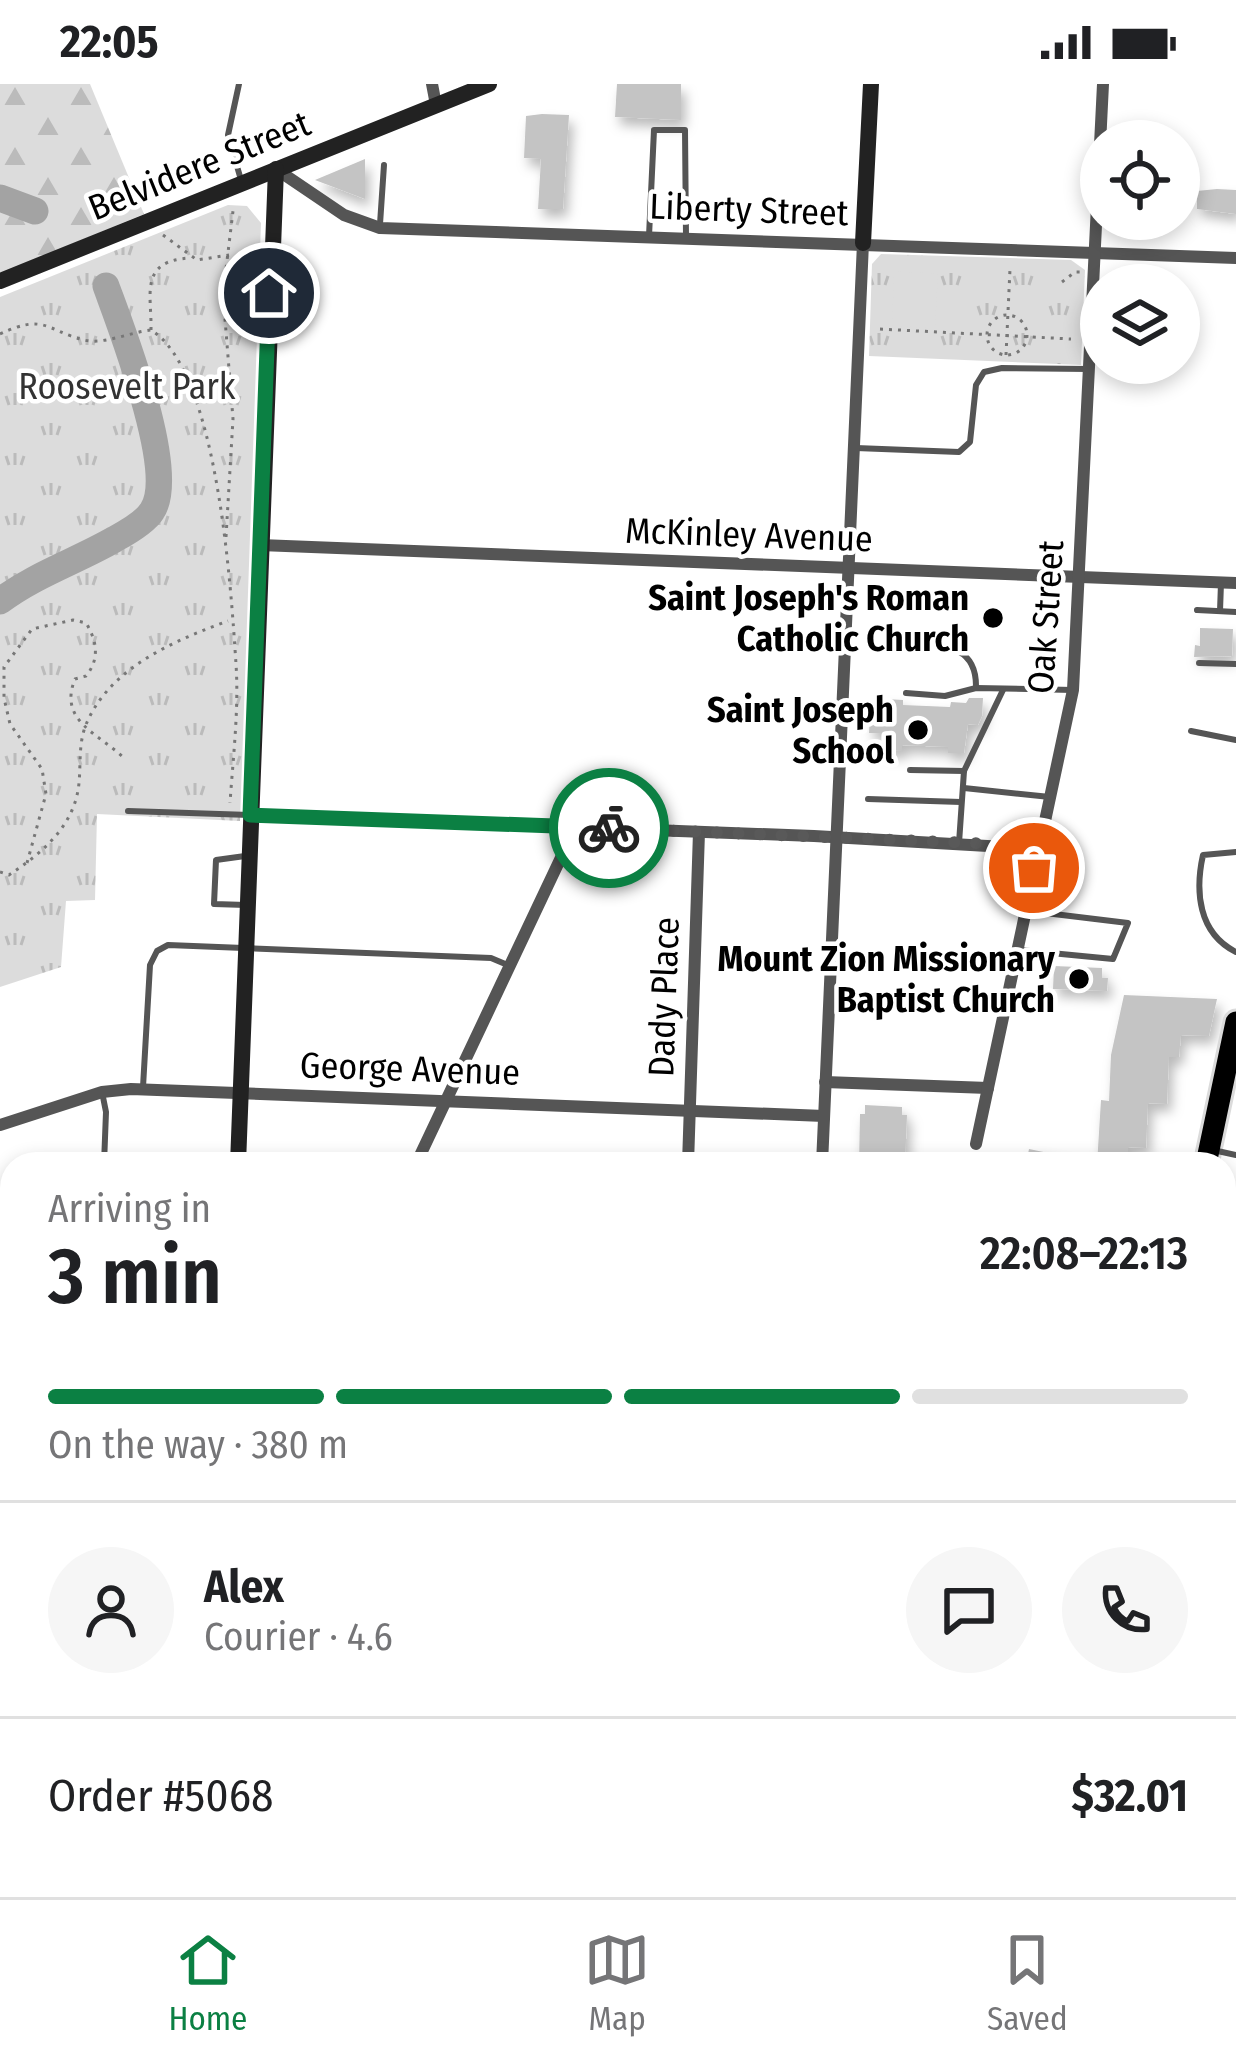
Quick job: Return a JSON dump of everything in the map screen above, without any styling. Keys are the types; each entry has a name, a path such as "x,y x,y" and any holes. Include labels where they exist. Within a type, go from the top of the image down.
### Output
{"highway":[{"path":"1209,1152 1236,1022"}],"street":[{"path":"432,84 436,105"},
{"name":"Belvidere Street","path":"0,281 489,84"},
{"path":"822,1152 871,84"},
{"name":"Oak Street","path":"1093,264 1103,84"},
{"path":"238,1152 276,169"},
{"name":"Liberty Street","path":"276,169 344,215 380,228 1236,258"},
{"name":"Oak Street","path":"976,1144 1073,690 1087,384"},
{"name":"McKinley Avenue","path":"260,545 1228,583"},
{"path":"250,815 1038,849"},
{"path":"422,1152 572,826"},
{"name":"Dady Place","path":"688,1152 699,832"},
{"path":"825,1082 988,1088"},
{"name":"George Avenue","path":"0,1125 102,1092 142,1090 824,1116"}],"lane":[{"path":"238,84 228,135 242,183"},
{"path":"650,236 653,130 685,130 686,237"},
{"path":"380,228 384,165"},
{"path":"854,447 959,452 970,442 976,385 984,372 1080,369"},
{"path":"1220,611 1228,583"},
{"path":"1197,610 1236,612"},
{"path":"911,643 952,646 966,654 974,666 976,688"},
{"path":"1199,663 1236,664"},
{"path":"906,693 945,696 976,688 1073,690"},
{"path":"959,843 964,771 1003,690"},
{"path":"1191,730 1236,740"},
{"path":"910,770 964,771"},
{"path":"963,788 1050,796"},
{"path":"868,799 962,802"},
{"path":"128,811 250,815"},
{"path":"1236,852 1203,856 1197,885 1199,910 1228,949 1236,952"},
{"path":"247,905 214,904 216,860 249,856"},
{"path":"1017,950 1113,958 1128,923 1025,910"},
{"path":"142,1090 147,985 154,956 168,945 490,958 510,965"},
{"path":"102,1092 104,1152"}],"path":[{"path":"230,803 236,666 226,541 233,419 223,317 233,211"},
{"path":"163,235 191,258"},
{"path":"226,541 198,401 172,350 149,330 147,295 154,275 171,261 229,255"},
{"path":"1006,355 1010,269"},
{"path":"1062,282 1075,272"},
{"path":"1008,316 1023,323 1027,336 1023,348 1006,355 990,346 987,334 992,322 1008,316"},
{"path":"0,334 22,326 47,325 90,340 149,330"},
{"path":"880,329 1071,339"},
{"path":"27,863 46,794 42,769 10,724 4,667 32,628 74,620 86,623 96,649 93,668 75,679 69,695 72,712 84,729 105,739 124,758"},
{"path":"0,872 9,875 50,843 76,802 84,729 99,702 147,657 230,621"}],"green space":[{"path":"0,84 90,84 144,214 0,274"},
{"name":"Roosevelt Park","path":"228,205 247,206 261,223 240,821 97,814 95,900 66,901 61,967 0,987 0,297"},
{"path":"881,254 1071,260 1080,266 1080,365 869,356 872,264"},
{"path":"894,271 938,274 935,328 892,326"}],"building":[{"path":"617,84 681,84 681,120 615,117"},
{"path":"569,115 563,209 538,209 541,159 524,158 526,116"},
{"path":"365,159 365,199 315,180"},
{"path":"1236,190 1236,214 1200,209 1200,191"},
{"path":"1200,628 1233,629 1232,656 1194,657 1195,645 1200,646"},
{"path":"969,698 983,698 982,716 978,725 968,724 964,753 948,753 948,747 902,745 902,751 882,750 883,733 869,733 870,714 884,715 885,699 903,700 903,705 950,707 951,702 966,703"},
{"name":"Mount Zion Missionary Baptist Church","path":"1054,966 1102,968 1102,978 1108,978 1107,991 1053,989"},
{"path":"1124,995 1217,999 1209,1036 1181,1035 1179,1057 1169,1057 1167,1104 1148,1103 1146,1148 1098,1152 1101,1100 1109,1101 1111,1055"},
{"path":"865,1105 902,1107 902,1115 907,1115 905,1152 859,1152 860,1114 865,1114"}],"waterway":[{"path":"0,198 35,211"},
{"path":"0,601 125,534 152,511 158,492 153,435 106,286"}],"way so far":[{"path":"609,828 1018,845 1038,849 1034,868"}],"place":[{"name":"Saint Joseph's Roman Catholic Church","path":"993,618"},
{"name":"Saint Joseph School","path":"918,730"},
{"name":"Mount Zion Missionary Baptist Church","path":"1079,979"}],"route":[{"path":"269,293 250,815 609,828"}]}
